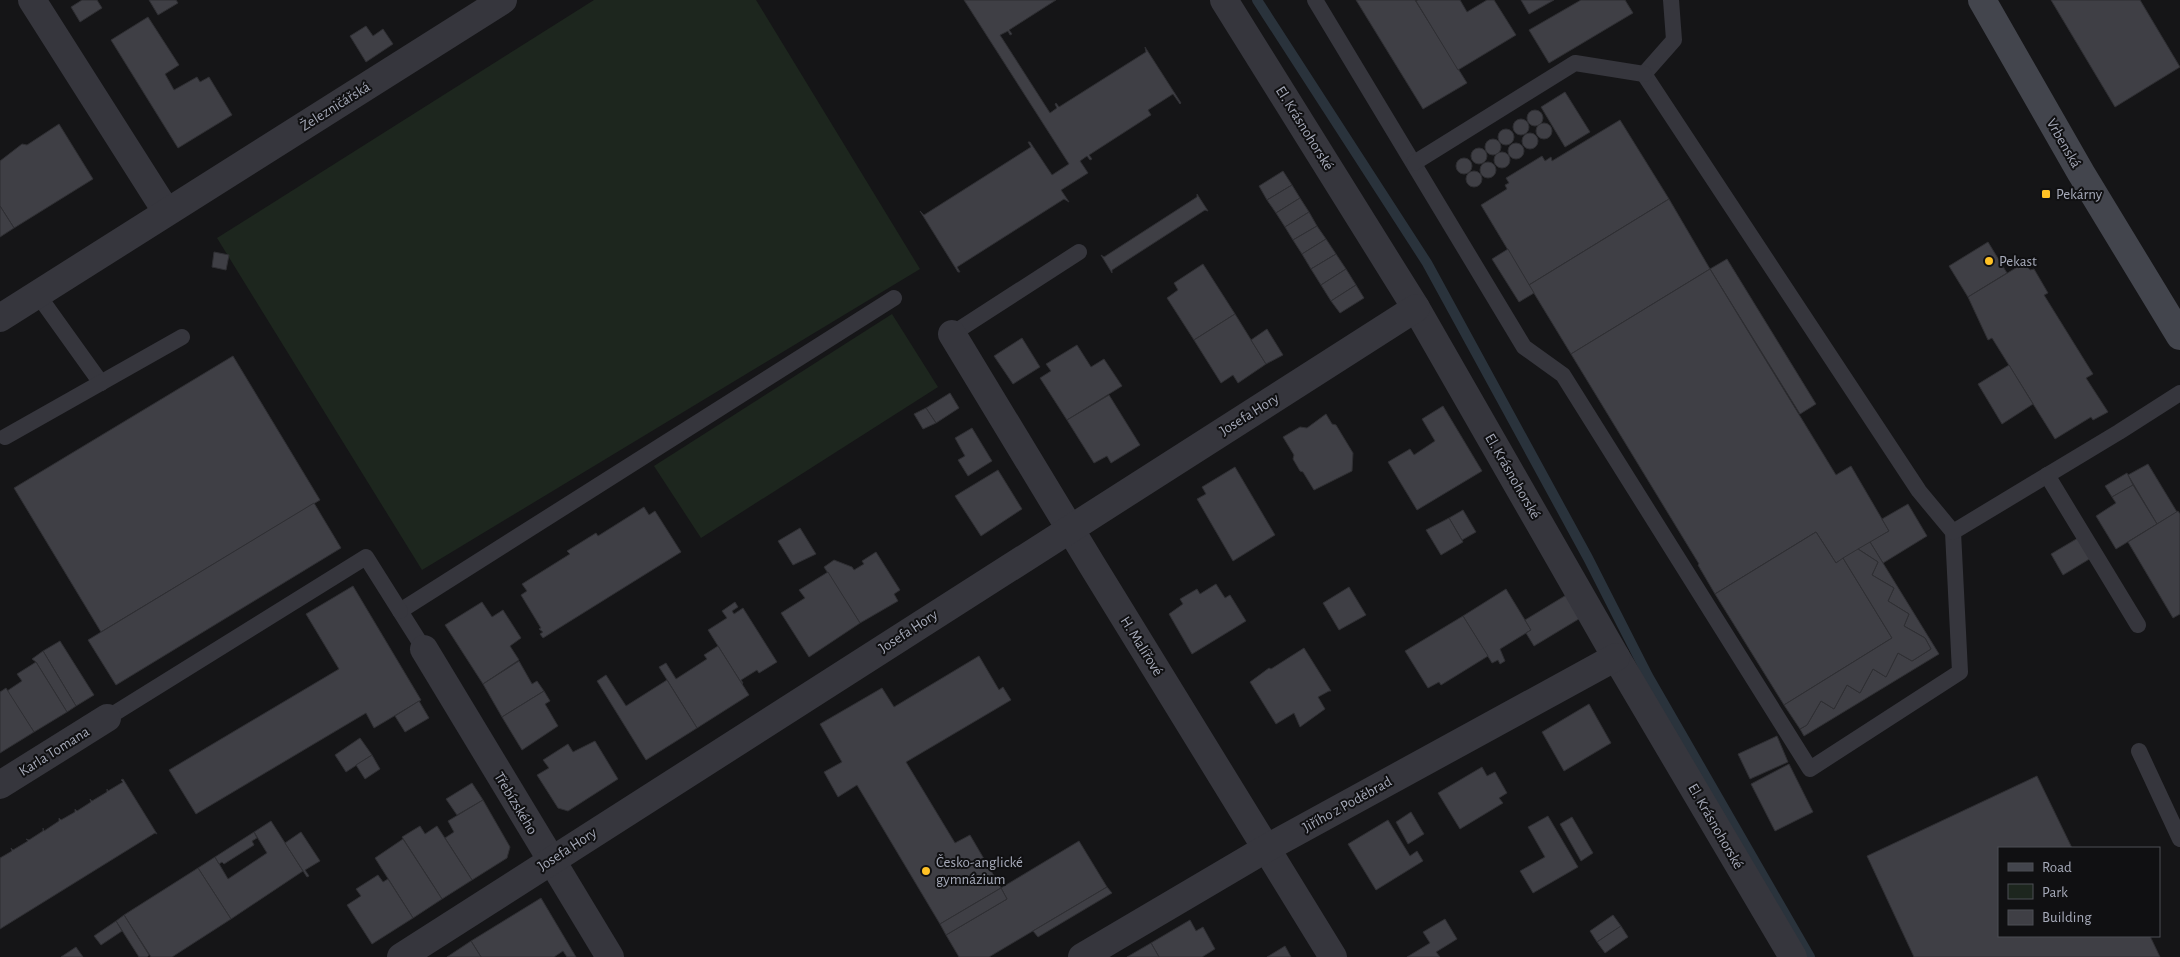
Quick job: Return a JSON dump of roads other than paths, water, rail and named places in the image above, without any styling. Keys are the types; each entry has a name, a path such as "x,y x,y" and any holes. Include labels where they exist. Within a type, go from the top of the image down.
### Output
{"street":[{"path":"32,0 166,211"},
{"name":"Železničářská","path":"0,318 166,211 503,0"},
{"name":"El. Krásnohorské","path":"1224,0 1416,308 1616,657 1793,957"},
{"name":"Vrbenská","path":"1982,0 2081,173 2180,336"},
{"name":"Josefa Hory","path":"401,957 1069,528 1416,308"},
{"name":"H. Malířové","path":"952,334 1333,957"},
{"name":"Třebízského","path":"424,649 610,957"},
{"name":"Jiřího z Poděbrad","path":"1082,957 1267,848 1616,657"},
{"name":"Karla Tomana","path":"0,785 107,718"}],"lane":[{"path":"1315,0 1524,347 1563,375 1810,769 1960,672 1953,532 1918,491 1644,74 1575,63 1414,164"},
{"path":"1644,74 1674,40 1671,0"},
{"path":"952,334 1079,252"},
{"path":"38,295 101,382"},
{"path":"400,611 894,298"},
{"path":"5,437 182,337"},
{"path":"1953,532 2180,393"},
{"path":"2047,475 2138,625"},
{"path":"107,718 366,557 424,649"},
{"path":"2139,751 2180,839"}],"waterway":[{"path":"1257,0 1427,263 1588,558 1648,676 1810,957"}],"place":[{"name":"Pekárny","path":"2046,194"},
{"name":"Pekast","path":"1989,261"},
{"name":"Česko-anglické gymnázium","path":"926,871"}]}
